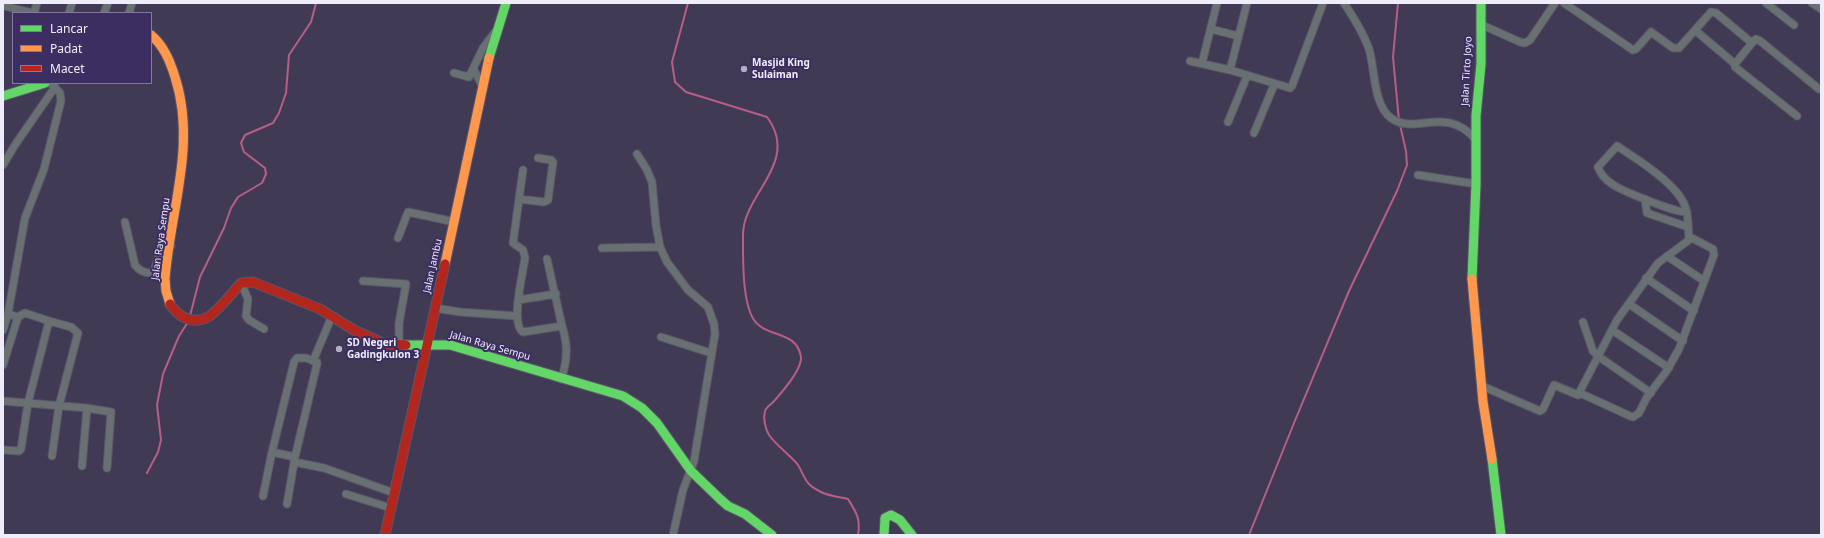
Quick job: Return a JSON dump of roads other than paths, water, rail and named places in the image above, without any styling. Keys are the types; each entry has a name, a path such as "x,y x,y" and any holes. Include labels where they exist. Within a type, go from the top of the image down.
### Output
{"street":[{"path":"6,3 4,6 30,12"},
{"name":"Jalan Jambu","path":"385,535 455,222 483,87 496,31 506,3"},
{"path":"1202,63 1217,3"},
{"path":"1230,70 1247,3"},
{"path":"1190,60 1230,70 1288,89 1292,87 1323,3"},
{"path":"1344,3 1364,34 1370,51 1380,104 1386,113 1395,120 1408,123 1452,123 1464,128 1476,140"},
{"name":"Jalan Tirto Joyo","path":"1481,3 1481,64 1476,116 1476,184 1472,275 1482,386 1497,494 1501,535"},
{"path":"1480,24 1525,43 1530,40 1555,3"},
{"path":"1564,3 1633,50 1636,50 1651,32 1673,48 1680,48 1711,12 1716,12 1752,43"},
{"path":"1766,3 1794,25"},
{"path":"1812,3 1821,9"},
{"path":"1211,28 1238,36"},
{"path":"454,73 469,77 474,70 483,48 496,31"},
{"path":"1696,31 1735,64 1735,67 1797,116"},
{"name":"Jalan Raya Sempu","path":"152,36 162,46 170,61 178,83 184,116 186,145 185,159 170,246 165,290 170,306 175,312 189,319 203,320 209,317 241,283 253,282 332,316 346,326 385,344 450,345 561,379 623,396 635,403 657,423 691,471 728,506 745,514 772,535"},
{"path":"1735,64 1752,43 1759,40 1819,89"},
{"path":"474,70 483,87"},
{"path":"1228,122 1247,76"},
{"path":"3,96 42,84"},
{"path":"3,165 52,85 60,93 61,101 44,170 25,218 8,314 3,330"},
{"path":"1254,132 1274,85"},
{"path":"1687,212 1681,213 1612,184 1600,172 1598,167 1616,146 1676,190 1683,201 1687,212 1689,240"},
{"path":"638,154 648,170 652,182 656,225 660,247 667,262 688,290 708,307 714,324 715,334 698,439 691,471 681,496 673,535"},
{"path":"519,199 544,202 548,200 553,162 551,160 538,158"},
{"path":"523,170 513,243 523,250 525,258 516,316 519,329 523,332 562,326"},
{"path":"1418,174 1476,184"},
{"path":"1645,199 1647,212 1688,227"},
{"path":"398,238 408,212 455,222"},
{"path":"125,222 135,265 138,270 144,273 152,273 162,246 170,246"},
{"path":"1482,386 1540,411 1543,409 1554,385 1557,385 1575,394 1580,393 1633,417 1639,413 1669,368 1683,341 1714,255 1713,249 1692,238 1658,262 1612,330 1580,393"},
{"path":"602,248 660,247"},
{"path":"1667,256 1704,281"},
{"path":"547,259 565,335 567,358 561,379"},
{"path":"1646,278 1694,311"},
{"path":"363,282 406,284 399,322 399,345"},
{"path":"241,283 248,299 245,312 246,316 249,320 264,329"},
{"path":"518,300 556,294"},
{"path":"1629,304 1683,341"},
{"path":"435,308 460,312 516,316"},
{"path":"3,365 18,317 25,313 71,328 78,333 59,406 52,456"},
{"path":"8,314 18,317"},
{"path":"313,360 332,316"},
{"path":"3,450 19,451 21,449 28,403 49,321"},
{"path":"1583,322 1593,351 1651,393"},
{"path":"1612,330 1669,368"},
{"path":"662,337 711,353"},
{"path":"263,496 272,452 295,359 301,357 313,360 317,362 317,368 294,460 288,504"},
{"path":"3,401 87,408 112,412 107,468"},
{"path":"82,466 87,408"},
{"path":"272,452 294,460 331,470 394,493"},
{"path":"346,494 391,508"},
{"path":"884,535 885,518 891,515 904,523 912,535"}],"waterway":[{"path":"190,316 200,277 224,228 231,208 238,197 262,183 266,174 265,168 244,152 241,143 245,135 273,123 279,113 286,93 289,55 311,22 316,3"},
{"path":"688,3 672,62 675,82 686,92 767,117 776,134 777,149 774,164 751,206 745,221 743,236 745,291 750,312 759,326 794,342 801,357 795,374 764,414 766,429 772,439 798,465 810,485 824,493 848,499 857,516 859,524 858,535"},
{"path":"1398,3 1393,57 1399,121"},
{"path":"1249,535 1349,291 1397,191 1407,165 1406,151 1400,125"},
{"path":"147,473 158,452 161,440 157,405 163,374 179,336 188,322"}],"place":[{"name":"Masjid King Sulaiman","path":"744,69"},
{"name":"SD Negeri Gadingkulon 3","path":"339,349"}]}
